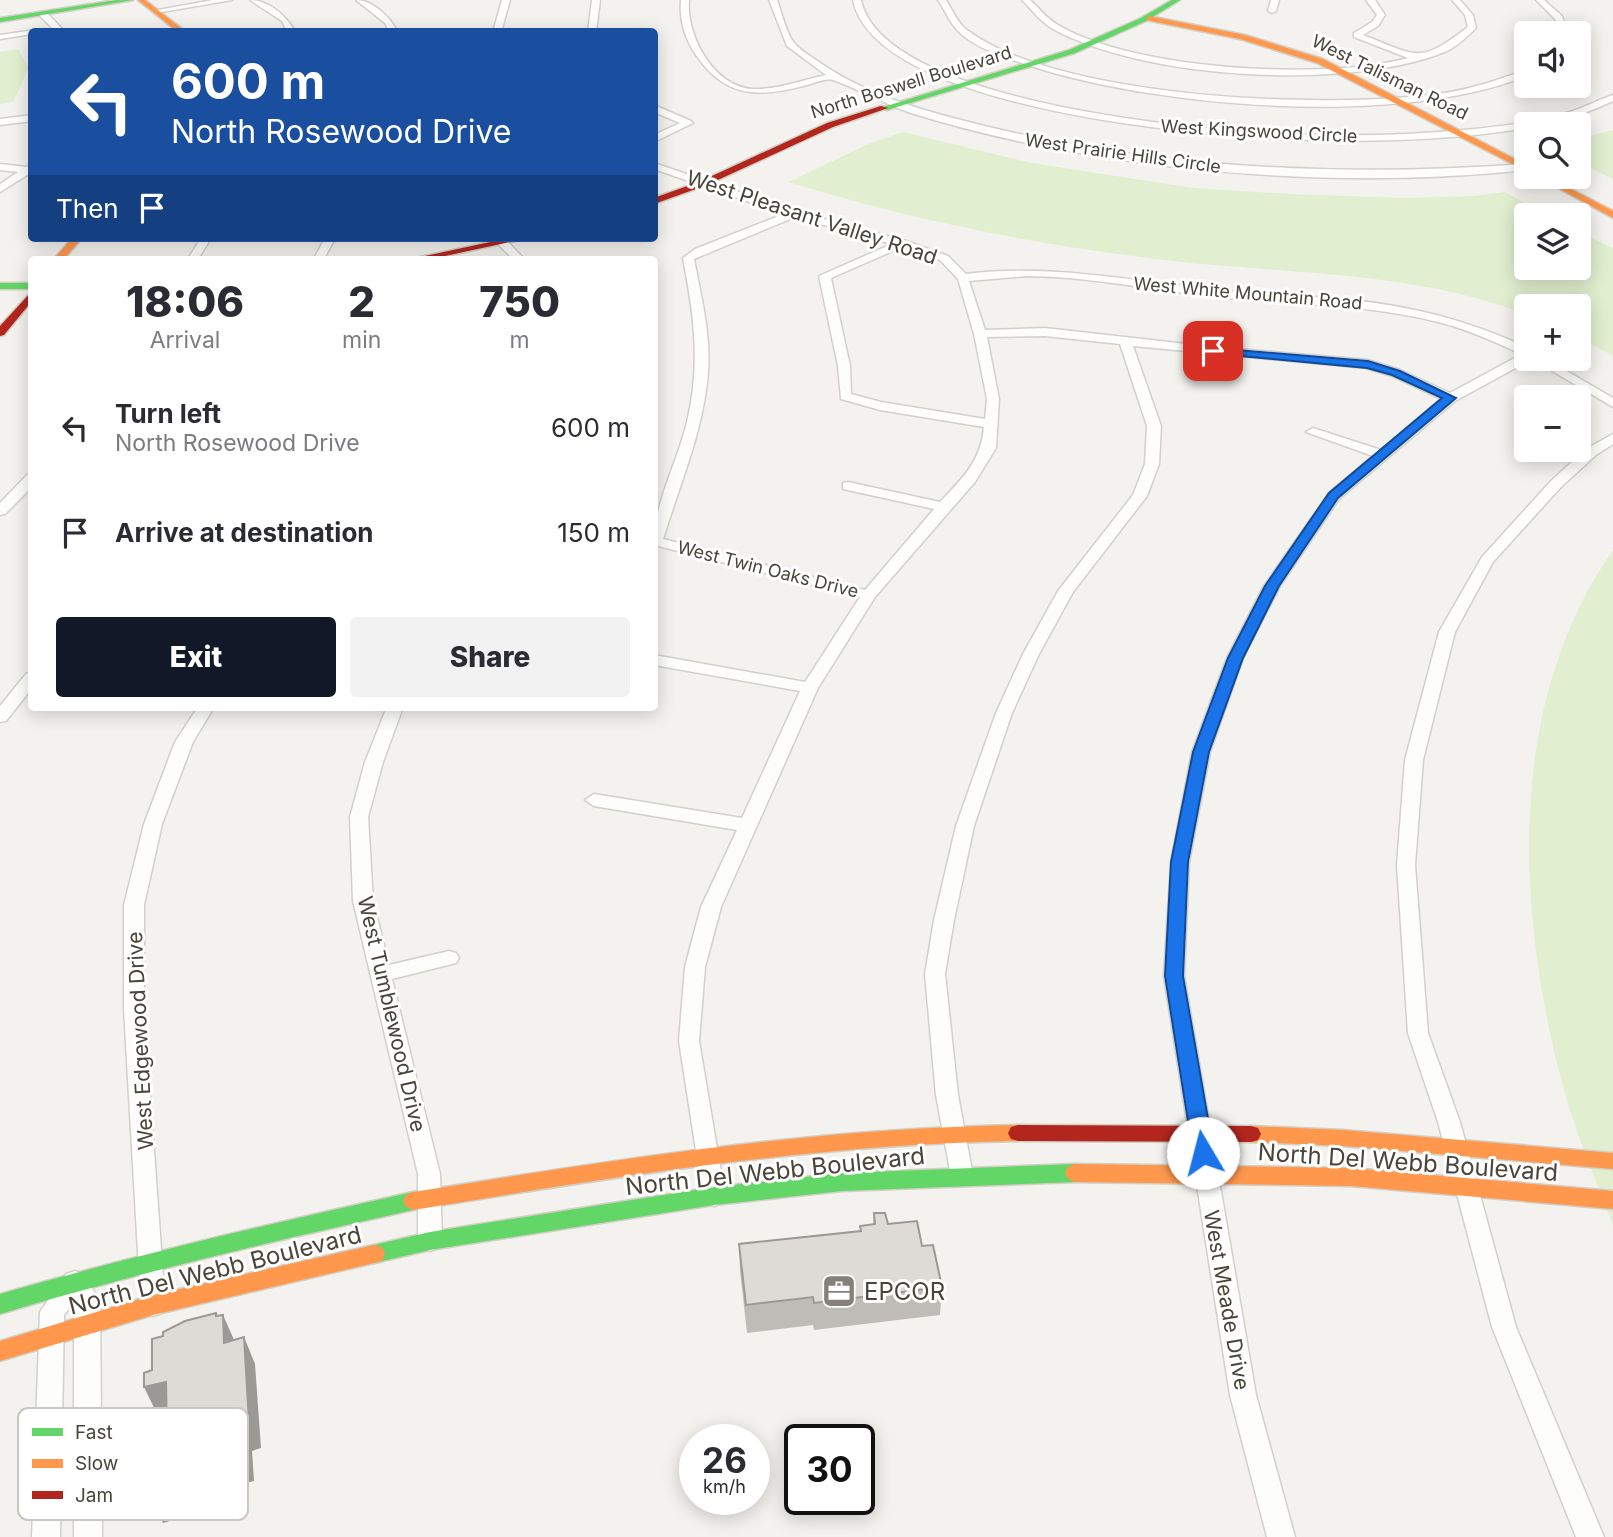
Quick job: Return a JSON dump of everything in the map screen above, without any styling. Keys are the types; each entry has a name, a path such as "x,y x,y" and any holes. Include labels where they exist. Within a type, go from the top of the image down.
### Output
{"street":[{"path":"0,13 84,0"},
{"path":"0,20 131,0"},
{"path":"141,0 178,28"},
{"path":"156,11 228,0"},
{"path":"254,0 285,20 289,28"},
{"path":"360,0 389,22 391,28"},
{"path":"498,28 506,0"},
{"path":"592,28 596,0"},
{"path":"685,0 682,18 690,41 715,71 739,89 762,91 833,76"},
{"name":"West Prairie Hills Circle","path":"773,0 774,17 783,35 805,57 833,76 895,104 1004,135 1074,149 1211,167 1301,173 1401,174 1514,169"},
{"name":"West Kingswood Circle","path":"857,0 862,20 884,43 925,68 1006,96 1088,115 1225,133 1348,138 1460,133 1546,120 1611,100"},
{"path":"942,0 947,14 973,38 1034,65 1107,83 1201,97 1294,103 1397,100 1468,91 1514,77"},
{"path":"1026,0 1035,15 1054,29 1093,45 1148,58 1210,68 1341,71 1419,59 1452,48 1468,35 1472,28 1469,15 1456,0"},
{"name":"North Boswell Boulevard","path":"658,200 704,184 830,125 1093,45 1149,19 1177,0"},
{"path":"1272,11 1275,0"},
{"path":"1370,0 1378,7 1381,15 1376,24 1357,35 1419,59"},
{"path":"1540,0 1560,21"},
{"path":"43,14 57,28"},
{"name":"West Talisman Road","path":"1149,19 1268,43 1341,71 1514,162"},
{"path":"0,37 28,33"},
{"path":"658,110 688,123 658,137"},
{"path":"0,122 28,118"},
{"path":"0,167 28,168"},
{"name":"West Pleasant Valley Road","path":"658,167 794,215 902,243 944,258 963,278 980,334 993,399 989,448 970,480 943,507 869,595 810,688 711,907 695,967 689,1041 710,1157 714,1196"},
{"path":"0,189 28,169"},
{"path":"1564,189 1613,215"},
{"name":"West Twin Oaks Drive","path":"658,532 693,424 702,371 701,324 688,257 794,215"},
{"path":"62,256 74,242"},
{"path":"432,256 507,242"},
{"path":"503,243 516,256"},
{"path":"902,243 825,276 844,366 845,396 880,406 991,424"},
{"name":"West White Mountain Road","path":"963,278 999,274 1064,274 1213,293 1371,304 1449,320 1501,339 1514,347"},
{"path":"0,286 28,286"},
{"path":"0,333 28,299"},
{"path":"980,334 1045,332 1368,364 1396,373 1450,398"},
{"path":"962,1176 947,1095 936,974 944,920 965,826 1015,689 1066,591 1140,496 1152,464 1154,426 1125,340"},
{"name":"West Meade Drive","path":"1281,1537 1243,1395 1174,976 1180,862 1201,752 1236,658 1272,586 1334,496 1450,398 1514,361"},
{"path":"1558,371 1613,403"},
{"path":"1313,432 1381,454"},
{"path":"1590,1537 1504,1327 1455,1146 1418,1034 1405,864 1414,760 1447,632 1487,561 1556,484 1591,452 1613,438"},
{"path":"0,511 28,482"},
{"path":"848,486 943,507"},
{"name":"West Twin Oaks Drive","path":"658,542 869,595"},
{"path":"658,661 810,688"},
{"path":"0,717 28,682"},
{"name":"West Edgewood Drive","path":"153,1305 134,1009 135,905 153,824 184,742 203,711"},
{"name":"West Tumblewood Drive","path":"393,711 374,762 359,817 363,901 429,1174 430,1241"},
{"path":"594,800 746,825"},
{"path":"379,975 449,958"},
{"name":"North Del Webb Boulevard","path":"0,1304 291,1227 428,1199 578,1174 710,1157 956,1133 1201,1132 1342,1138 1613,1161"},
{"name":"North Del Webb Boulevard","path":"0,1351 153,1305 430,1241 714,1196 842,1182 962,1176 1206,1173 1351,1177 1613,1200"},
{"path":"49,1408 52,1312 75,1282 88,1302 87,1408"}],"green space":[{"path":"18,49 28,70 13,102 0,104 0,52"},
{"path":"1613,130 1613,179 1591,168 1591,136"},
{"path":"903,132 1032,163 1193,188 1404,198 1474,196 1505,192 1525,203 1514,203 1514,280 1591,280 1591,238 1613,248 1613,356 1591,344 1591,294 1514,294 1514,310 1444,290 1360,277 1191,263 1038,242 888,210 789,182 866,145"},
{"path":"1613,550 1613,1226 1564,1091 1545,1006 1535,939 1530,871 1530,803 1538,736 1554,671 1579,608"}],"building":[{"path":"874,1213 885,1213 888,1224 917,1221 922,1246 933,1245 942,1287 814,1303 813,1297 746,1305 739,1244 861,1231 860,1226 875,1224"},
{"path":"216,1313 216,1316 223,1315 224,1343 244,1337 249,1422 248,1408 167,1408 166,1382 144,1387 144,1373 152,1370 152,1339 163,1336 163,1332 185,1321"}],"traffic: fast":[{"path":"0,20 130,0"},
{"path":"884,108 997,76 1072,51 1108,37 1177,0"},
{"path":"0,286 28,286"},
{"path":"374,1254 430,1241 714,1196 842,1182 1075,1173"},
{"path":"0,1304 75,1282 291,1228 413,1201"}],"traffic: slow":[{"path":"141,0 178,28"},
{"path":"1149,18 1242,37 1320,61 1514,162"},
{"path":"1564,189 1613,215"},
{"path":"62,256 74,242"},
{"path":"413,1201 619,1170 812,1146 915,1137 1018,1133"},
{"path":"1251,1134 1343,1138 1613,1161"},
{"path":"1075,1173 1351,1177 1613,1200"},
{"path":"0,1351 153,1305 374,1254"}],"traffic: jam":[{"path":"658,200 704,183 830,125 884,108"},
{"path":"431,256 503,242"},
{"path":"0,333 28,299"},
{"path":"1018,1133 1251,1134"}],"place":[{"name":"EPCOR","path":"839,1291"}],"route":[{"path":"1203,1153 1174,976 1180,862 1201,752 1236,658 1272,586 1334,496 1450,398 1396,373 1368,364 1213,351"}]}
